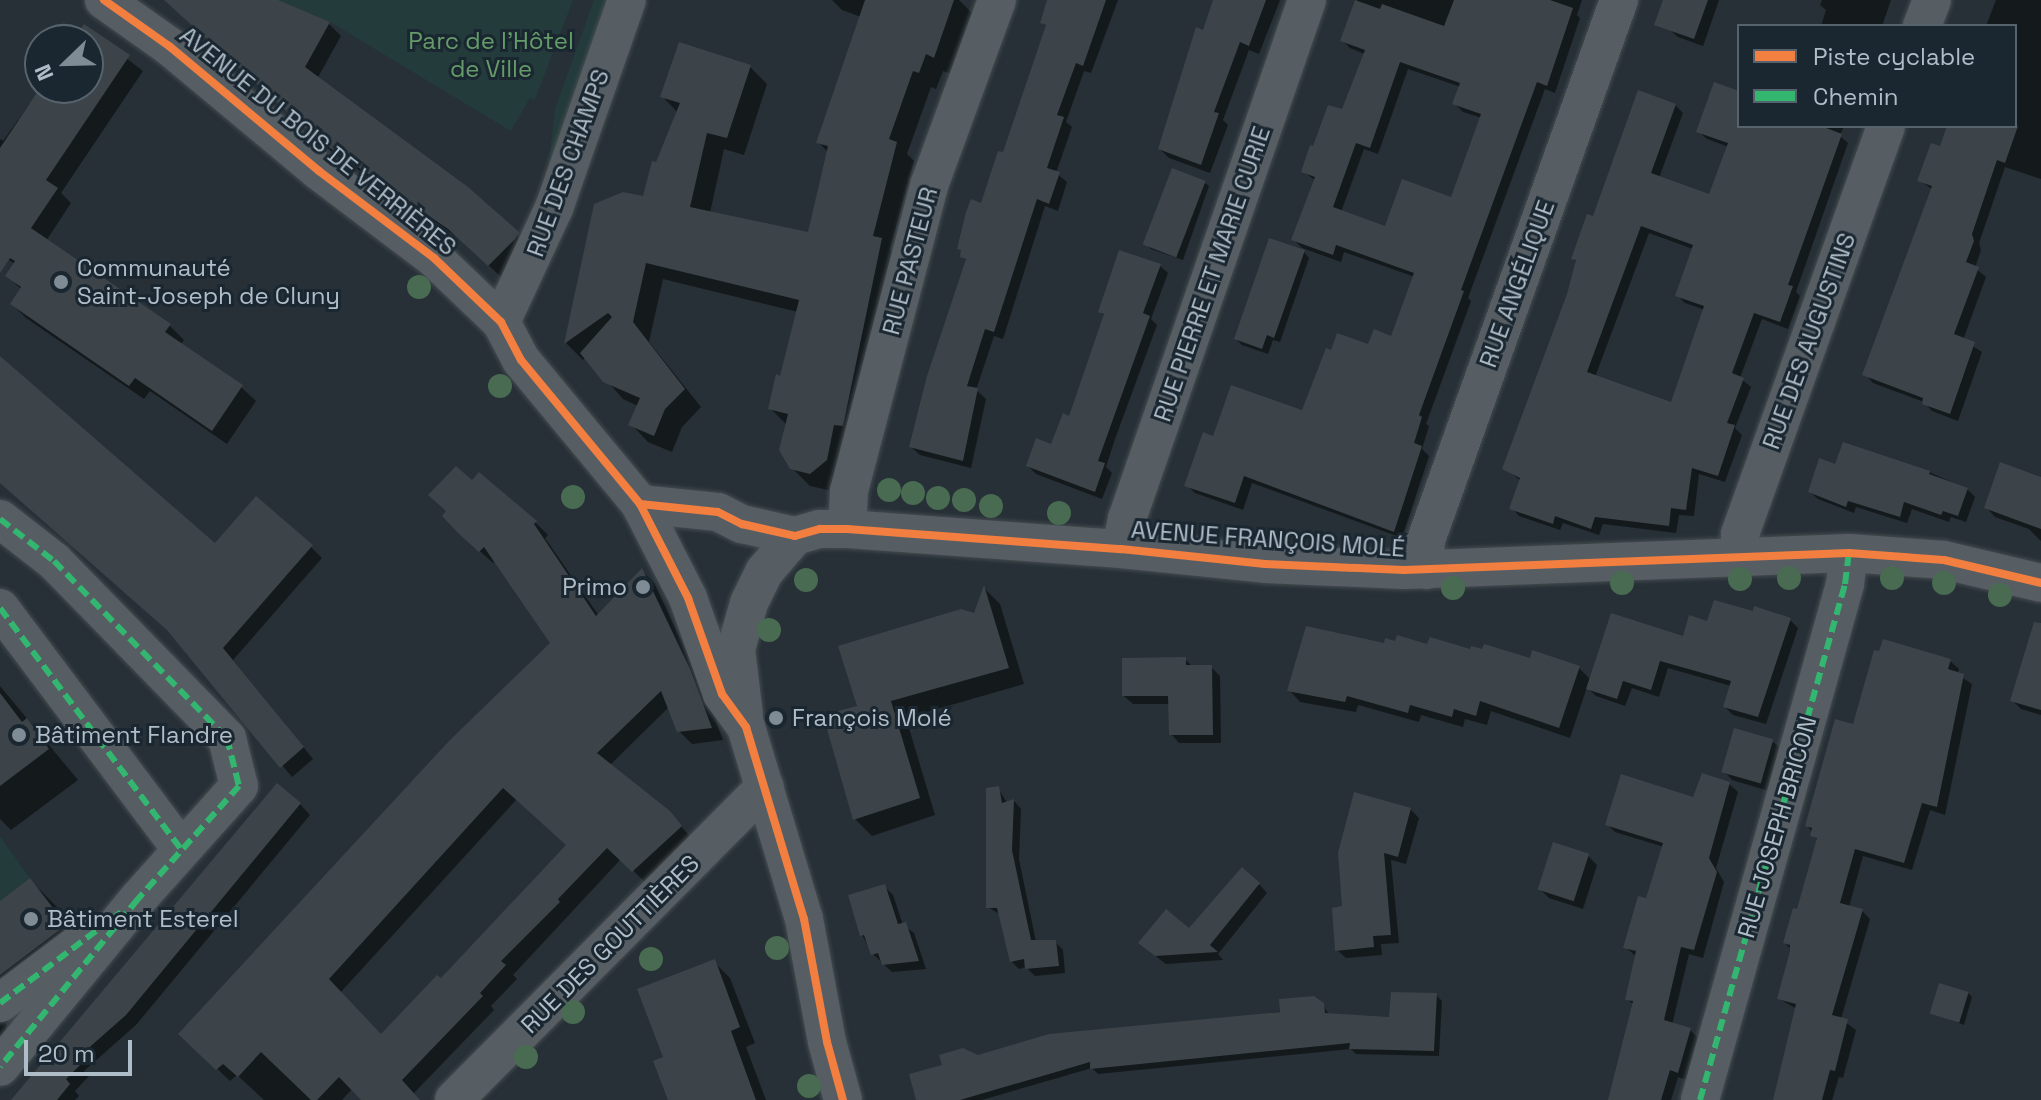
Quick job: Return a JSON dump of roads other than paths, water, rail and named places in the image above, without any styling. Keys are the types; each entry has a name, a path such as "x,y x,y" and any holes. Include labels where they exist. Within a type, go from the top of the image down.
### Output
{"street":[{"name":"RUE DES CHAMPS","path":"501,322 554,208 627,0"},
{"name":"RUE PASTEUR","path":"847,529 849,491 930,183 997,0"},
{"name":"RUE PIERRE ET MARIE CURIE","path":"1121,549 1127,519 1307,0"},
{"name":"RUE ANGÉLIQUE","path":"1427,570 1425,543 1619,0"},
{"path":"1923,24 1932,0"},
{"name":"AVENUE DU BOIS DE VERRIÈRES","path":"118,4 319,171 434,258 501,322 529,370 640,504 688,598 722,694 744,722"},
{"name":"RUE DES AUGUSTINS","path":"1741,558 1740,534 1885,128"},
{"name":"AVENUE FRANÇOIS MOLÉ","path":"640,504 718,512 742,524 795,536 820,529 847,529 1121,549 1265,564 1427,570 1849,553 1944,560 2041,583"},
{"path":"664,553 669,535 695,509"},
{"path":"0,519 54,561 227,738 239,786 138,899 0,1067"},
{"path":"688,598 712,607 755,589 754,544 742,524"},
{"name":"AVENUE DU BOIS DE VERRIÈRES","path":"795,536 755,589 736,649 743,685 744,722 804,919 827,1042 843,1100"},
{"name":"RUE JOSEPH BRICON","path":"1700,1100 1845,584 1849,553"},
{"path":"0,608 181,849"},
{"name":"RUE DES GOUTTIÈRES","path":"454,1100 765,787"},
{"path":"0,1003 138,899"}],"place":[{"name":"Communauté Saint-Joseph de Cluny","path":"61,282"},
{"name":"Primo","path":"643,587"},
{"name":"François Molé","path":"776,718"},
{"name":"Bâtiment Flandre","path":"19,735"},
{"name":"Bâtiment Esterel","path":"31,919"}],"park label":[{"name":"Parc de l'Hôtel de Ville","path":"491,55"}]}
